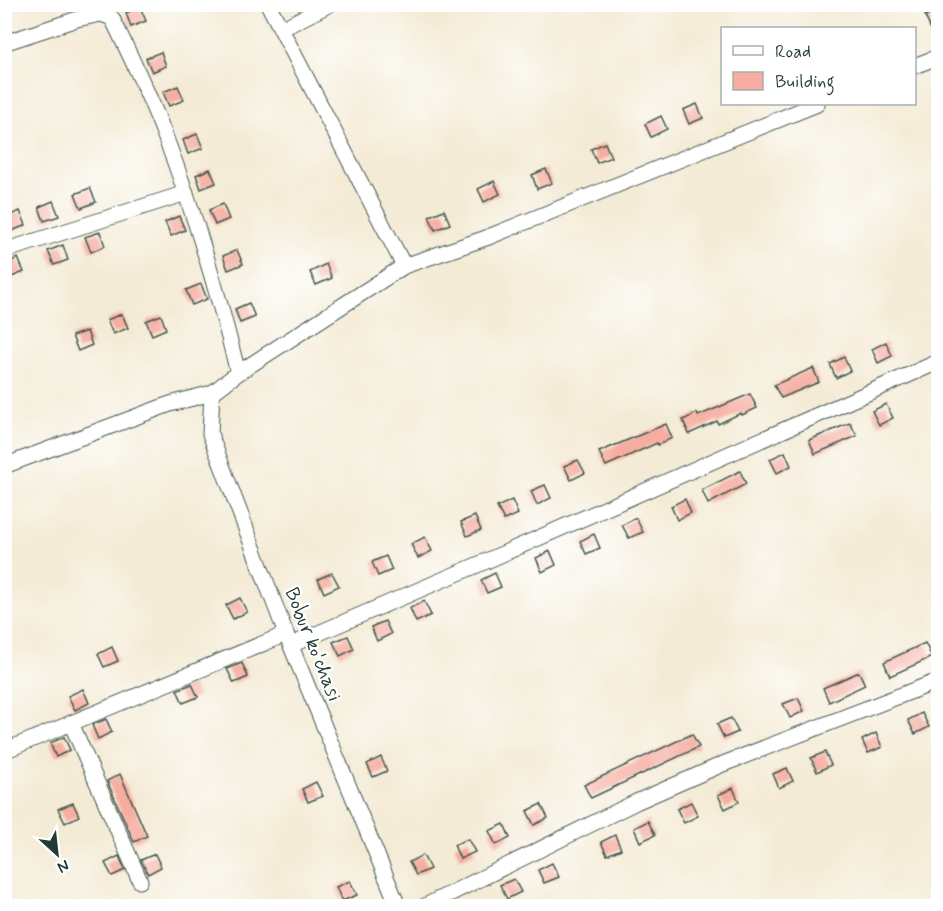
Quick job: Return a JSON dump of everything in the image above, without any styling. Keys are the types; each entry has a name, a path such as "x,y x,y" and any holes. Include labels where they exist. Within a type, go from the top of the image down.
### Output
{"street":[{"path":"268,4 404,266"},
{"path":"281,29 330,4"},
{"path":"4,43 101,14 112,18 165,133 211,273 238,374"},
{"path":"916,66 939,57"},
{"path":"4,466 170,404 212,393 404,266 486,238 815,105"},
{"path":"4,251 186,193"},
{"path":"4,751 484,562 939,362"},
{"name":"Bobur ko'chasi","path":"212,393 210,434 289,640 398,906"},
{"path":"425,906 723,764 939,681"},
{"path":"71,723 140,881"}],"building":[{"path":"140,7 146,21 131,27 126,13"},
{"path":"939,10 939,26 931,30 925,16"},
{"path":"161,52 166,66 152,72 146,58"},
{"path":"178,86 184,100 169,106 163,92"},
{"path":"697,104 703,118 689,124 683,110"},
{"path":"661,116 667,129 651,137 645,124"},
{"path":"197,134 203,148 188,154 183,140"},
{"path":"605,143 611,157 597,163 591,149"},
{"path":"210,169 216,183 201,189 196,175"},
{"path":"546,169 552,183 537,189 532,175"},
{"path":"494,181 500,194 484,202 478,189"},
{"path":"90,188 96,202 81,208 75,194"},
{"path":"53,201 59,216 44,221 39,207"},
{"path":"223,204 229,219 215,225 209,210"},
{"path":"444,210 450,224 435,230 429,216"},
{"path":"20,211 26,225 12,231 6,217"},
{"path":"179,216 185,230 171,236 165,222"},
{"path":"100,232 105,246 91,252 85,237"},
{"path":"63,245 68,260 54,265 48,251"},
{"path":"237,250 243,264 228,270 223,256"},
{"path":"18,258 24,272 9,278 4,264"},
{"path":"326,264 332,278 316,285 310,272"},
{"path":"201,284 207,299 192,305 186,290"},
{"path":"249,303 255,317 240,323 235,309"},
{"path":"122,314 128,328 113,334 107,320"},
{"path":"161,315 166,329 152,335 146,321"},
{"path":"87,331 92,345 78,351 72,336"},
{"path":"886,342 892,356 878,363 872,349"},
{"path":"844,357 850,371 836,378 830,364"},
{"path":"813,368 819,382 781,398 774,385"},
{"path":"750,394 757,408 718,424 717,421 689,434 683,420"},
{"path":"886,404 893,418 879,425 872,411"},
{"path":"850,423 857,436 815,454 809,440"},
{"path":"666,424 672,438 606,466 599,452"},
{"path":"785,452 791,466 777,473 770,459"},
{"path":"578,460 585,473 571,480 564,466"},
{"path":"740,471 746,484 708,504 702,490"},
{"path":"545,485 551,498 537,505 531,491"},
{"path":"685,499 691,513 677,520 671,506"},
{"path":"512,500 518,514 504,520 497,507"},
{"path":"475,516 481,530 467,536 461,522"},
{"path":"636,518 643,532 629,538 622,525"},
{"path":"594,534 600,548 586,554 580,541"},
{"path":"425,537 432,551 418,558 411,544"},
{"path":"550,551 556,565 542,572 536,558"},
{"path":"386,556 392,570 378,576 372,562"},
{"path":"332,573 339,586 324,593 318,579"},
{"path":"495,573 501,587 487,593 481,580"},
{"path":"240,598 247,612 233,619 226,605"},
{"path":"424,601 431,615 416,622 410,608"},
{"path":"385,621 391,634 377,641 371,627"},
{"path":"348,636 354,649 340,656 333,642"},
{"path":"925,643 932,657 890,676 884,662"},
{"path":"112,647 118,661 104,667 98,654"},
{"path":"242,663 248,677 234,683 227,669"},
{"path":"859,672 865,685 829,702 823,688"},
{"path":"192,684 198,697 183,703 177,690"},
{"path":"83,689 89,703 75,710 68,696"},
{"path":"798,698 804,711 790,718 783,704"},
{"path":"922,713 929,727 915,734 908,720"},
{"path":"731,718 738,732 724,738 717,724"},
{"path":"106,719 112,732 98,739 92,725"},
{"path":"876,733 882,747 868,753 862,740"},
{"path":"692,734 699,747 591,798 584,785"},
{"path":"64,737 70,750 56,757 50,743"},
{"path":"825,752 831,765 817,772 811,758"},
{"path":"381,757 387,771 373,777 367,764"},
{"path":"787,768 793,781 779,788 773,774"},
{"path":"120,774 147,836 134,842 107,781"},
{"path":"316,782 323,796 308,802 302,789"},
{"path":"733,788 739,802 725,809 718,795"},
{"path":"691,802 698,816 684,823 677,809"},
{"path":"73,803 79,816 65,823 58,809"},
{"path":"541,804 548,818 534,825 527,811"},
{"path":"648,821 655,835 640,842 634,828"},
{"path":"504,824 510,838 496,845 489,831"},
{"path":"615,835 621,849 607,855 601,842"},
{"path":"468,839 475,852 460,859 454,845"},
{"path":"155,854 161,867 148,874 141,860"},
{"path":"423,855 430,869 416,875 409,862"},
{"path":"119,856 125,870 112,876 105,863"},
{"path":"552,863 559,877 544,883 538,870"},
{"path":"514,879 521,892 507,899 500,885"},
{"path":"350,881 357,895 342,901 336,887"}]}
